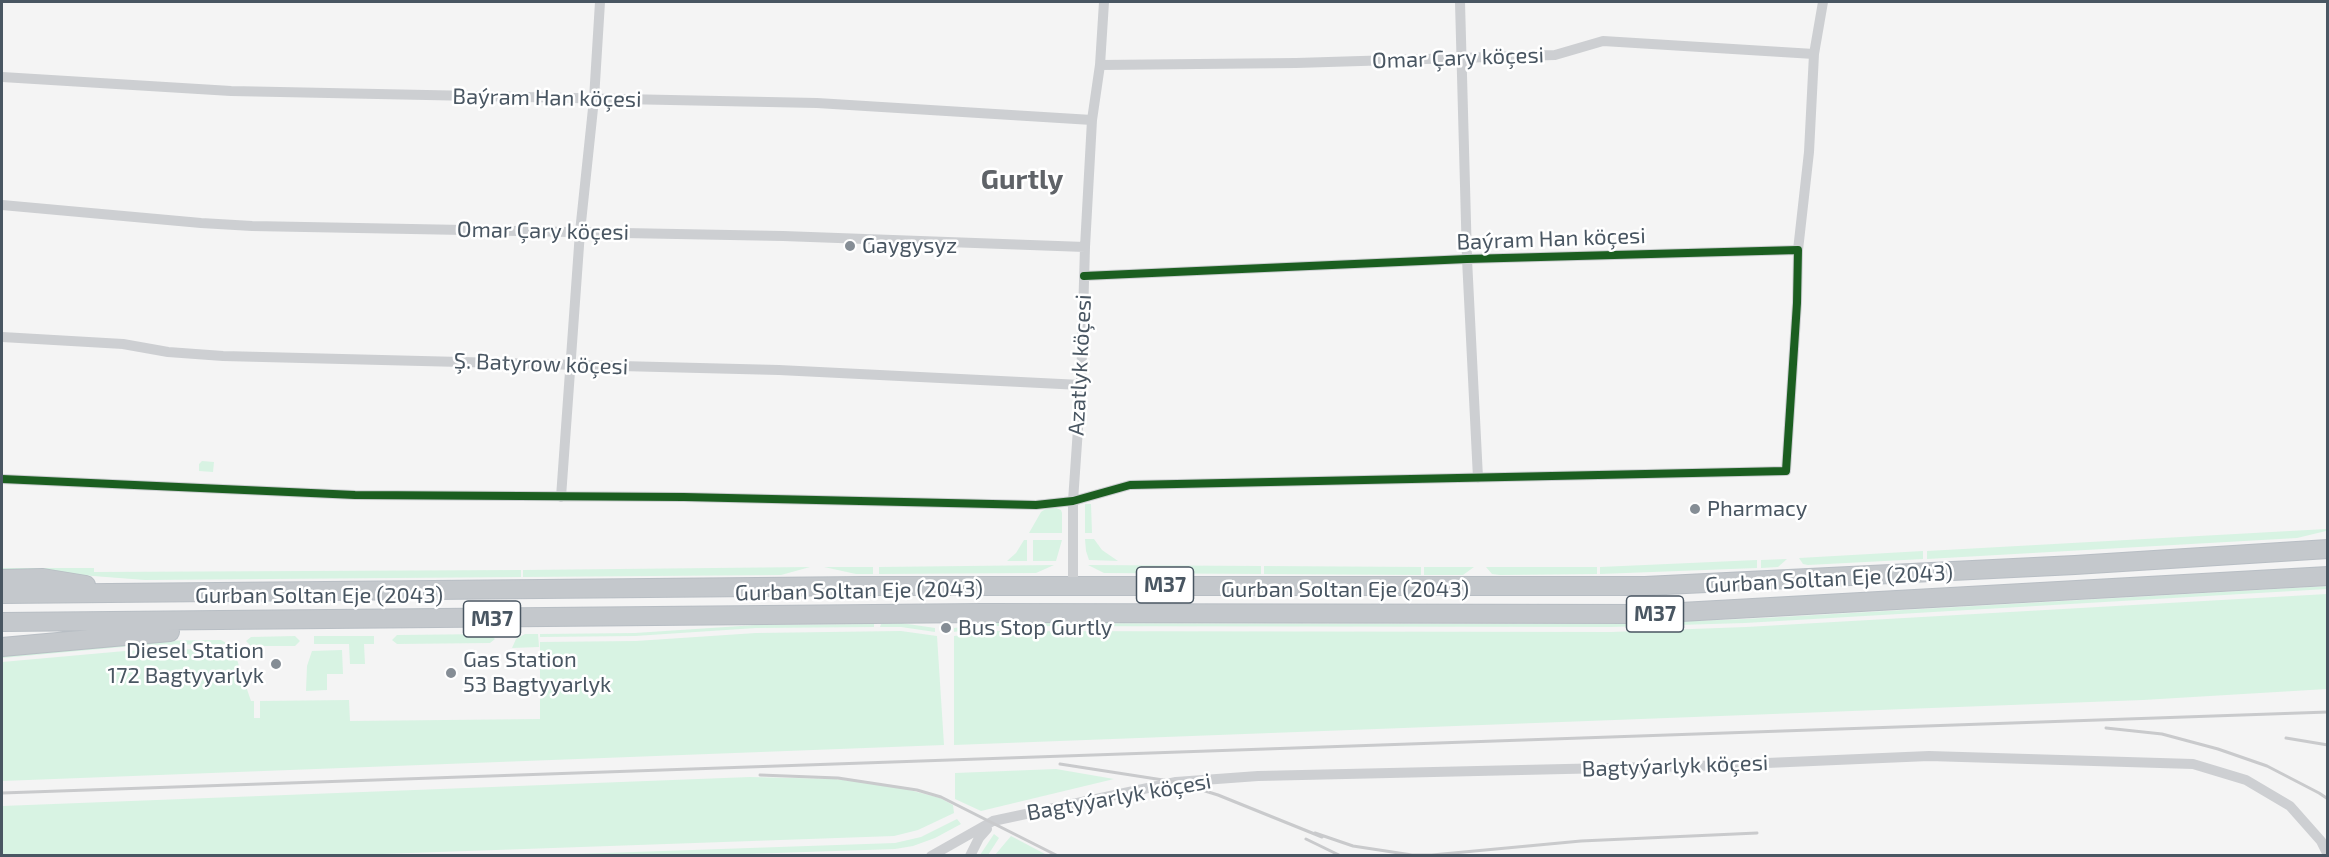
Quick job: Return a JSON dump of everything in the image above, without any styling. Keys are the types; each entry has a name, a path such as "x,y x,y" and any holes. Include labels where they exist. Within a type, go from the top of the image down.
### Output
{"highway":[{"name":"Gurban Soltan Eje (2043)","path":"2,594 1073,585 1644,586 2075,565 2328,549"},
{"path":"2075,565 2077,589"},
{"name":"Gurban Soltan Eje (2043)","path":"2,622 982,613 1645,614 2328,576"},
{"path":"2,579 43,578 135,593"},
{"path":"2,647 160,633 310,631 369,620"},
{"path":"121,621 232,632"}],"street":[{"path":"561,497 580,231 594,99 600,2"},
{"name":"Azatlyk köçesi","path":"1073,585 1073,501 1085,247 1092,120 1100,65 1104,2"},
{"path":"1460,2 1467,259 1478,478"},
{"path":"2,479 355,495 684,497 1036,505 1073,501 1130,485 1786,471 1797,303 1798,250 1809,152 1814,54 1823,2"},
{"name":"Omar Çary köçesi","path":"1100,65 1296,63 1555,55 1603,42 1814,54"},
{"name":"Baýram Han köçesi","path":"2,76 231,91 817,103 1092,120"},
{"name":"Omar Çary köçesi","path":"2,205 252,226 783,236 1085,247"},
{"name":"Baýram Han köçesi","path":"1084,276 1467,259 1798,250"},
{"name":"Ş. Batyrow köçesi","path":"2,337 114,344 168,352 224,356 779,370 1080,385"},
{"name":"Bagtyýarlyk köçesi","path":"931,855 993,821 1176,782 1697,766 1929,756 2193,764 2246,780 2290,806 2321,841 2328,855"},
{"path":"970,855 979,838 993,821"}],"green space":[{"path":"202,461 214,462 213,472 199,471 199,464"},
{"path":"1085,504 1091,504 1092,533 1085,533"},
{"path":"1054,507 1062,513 1062,533 1029,533 1041,512"},
{"path":"2326,529 2326,531 2297,538 1927,559 1927,551"},
{"path":"1085,539 1094,539 1102,550 1118,561 1089,560"},
{"path":"1024,540 1027,540 1027,561 1007,561 1016,553"},
{"path":"1033,540 1062,540 1056,561 1033,561"},
{"path":"1923,551 1923,559 1808,565 1803,564 1799,558"},
{"path":"1787,559 1778,567 1761,568 1761,560"},
{"path":"1757,560 1757,568 1600,574 1600,567"},
{"path":"1054,565 1036,573 879,574 879,567"},
{"path":"1088,565 1261,566 1261,574 1104,573"},
{"path":"1264,566 1421,567 1421,575 1264,574"},
{"path":"810,567 781,575 523,577 523,570"},
{"path":"824,567 873,567 873,574 856,574"},
{"path":"1424,567 1474,567 1463,575 1424,575"},
{"path":"1486,567 1597,567 1597,574 1500,575 1492,574"},
{"path":"2,568 94,568 94,572 521,570 521,577 145,580 41,572 2,572"},
{"path":"2328,586 2327,589 1745,623 1611,627 991,626 954,632 954,628 991,623 1611,624 1745,619"},
{"path":"2327,594 2327,689 2143,700 954,745 954,636 991,631 1611,632 1746,627"},
{"path":"901,623 935,628 935,632 901,627 880,627 881,624"},
{"path":"874,624 874,627 756,628 635,636 540,637 540,634 635,633 756,625"},
{"path":"901,631 937,636 944,745 2,781 2,662 125,651 233,648 251,701 254,701 254,718 260,718 260,701 349,700 350,721 540,719 540,642 636,641 756,633"},
{"path":"490,634 495,639 490,643 397,644 392,640 397,635"},
{"path":"525,634 538,634 539,647 512,648 516,639"},
{"path":"295,636 300,641 295,646 251,646 246,641 251,637"},
{"path":"314,636 374,636 374,644 364,644 365,664 350,664 349,644 314,644"},
{"path":"221,640 228,644 144,645 2,658 2,654 144,641"},
{"path":"342,650 343,674 327,674 327,690 306,691 307,666 312,651"},
{"path":"1056,769 1114,779 981,811 955,799 955,773"},
{"path":"750,777 835,779 894,786 940,798 953,805 954,813 918,830 894,836 354,855 2,855 2,806"},
{"path":"957,819 961,824 935,838 913,846 895,849 717,855 547,855 895,843 921,837"},
{"path":"994,834 999,838 988,855 980,855"},
{"path":"1011,836 1045,854 1045,855 995,855"}],"railway":[{"path":"2,793 2328,712"},
{"path":"2106,728 2162,734 2218,749 2267,766 2328,799"},
{"path":"2286,738 2328,745"},
{"path":"1060,764 1176,782 1218,795 1322,837"},
{"path":"760,775 838,778 917,790 941,797 1058,856"},
{"path":"1315,833 1353,846 1412,855 1581,841 1757,833"},
{"path":"1306,839 1341,856"}],"cycle path":[{"path":"2,479 355,495 684,497 1036,505 1073,501 1130,485 1786,471 1797,303 1798,250 1467,259 1084,276"}],"place":[{"name":"Gaygysyz","path":"850,246"},
{"name":"Pharmacy","path":"1695,509"},
{"name":"Bus Stop Gurtly","path":"946,628"},
{"name":"Diesel Station 172 Bagtyyarlyk","path":"276,664"},
{"name":"Gas Station 53 Bagtyyarlyk","path":"451,673"}],"district":[{"name":"Gurtly","path":"1022,180"}]}
